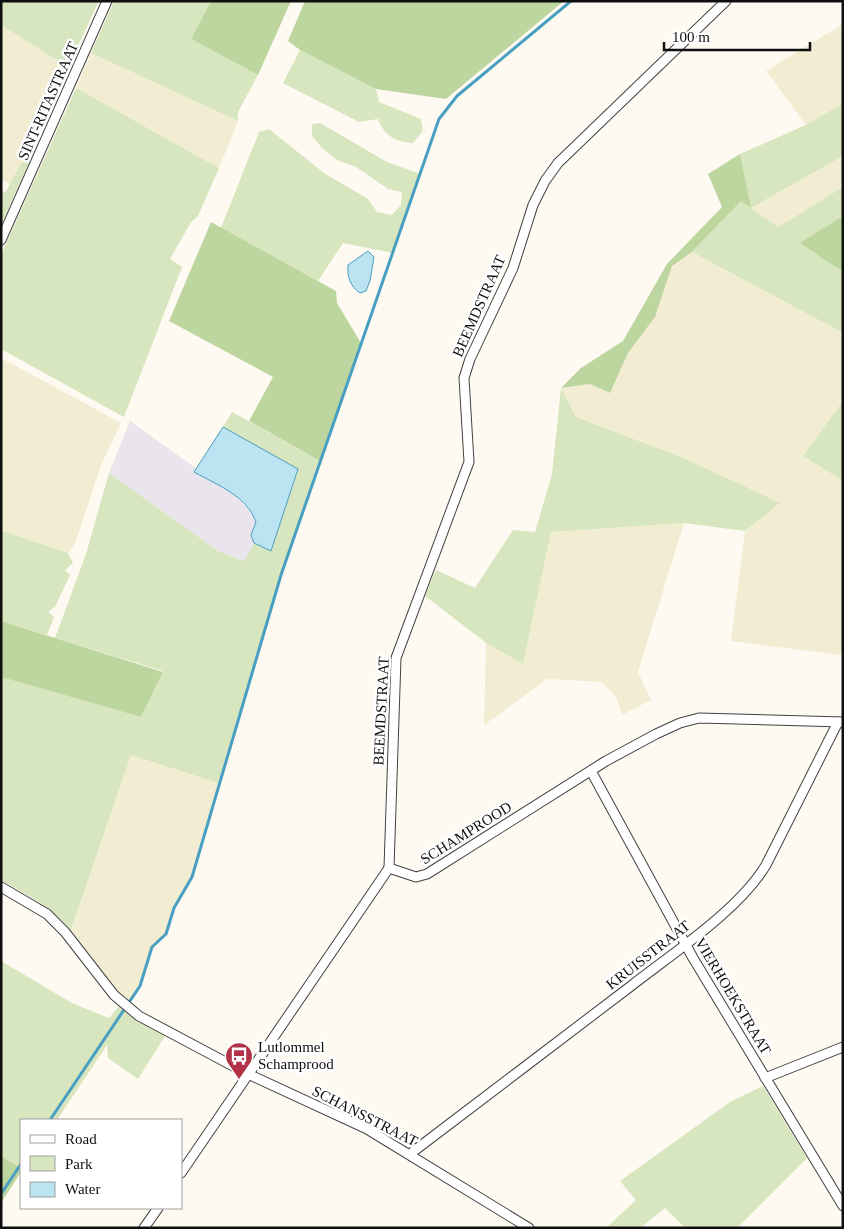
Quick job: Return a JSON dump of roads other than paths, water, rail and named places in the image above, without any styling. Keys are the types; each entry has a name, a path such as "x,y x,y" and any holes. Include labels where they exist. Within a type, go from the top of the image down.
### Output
{"street":[{"name":"SINT-RITASTRAAT","path":"1,240 107,1"},
{"name":"BEEMDSTRAAT","path":"389,868 396,658 470,462 464,392 464,378 470,359 513,268 533,205 545,181 558,163 726,1"},
{"name":"SCHAMPROOD","path":"389,868 416,877 428,874 591,771 656,734 680,723 699,718 840,722"},
{"name":"KRUISSTRAAT","path":"410,1154 686,944 756,881 840,722"},
{"name":"VIERHOEKSTRAAT","path":"591,771 686,944 843,1206"},
{"path":"182,1172 389,868"},
{"name":"SCHANSSTRAAT","path":"1,887 35,905 53,920 125,1006 248,1074 367,1129 529,1228"},
{"path":"765,1078 843,1047"},
{"path":"144,1228 157,1209"}],"water":[{"path":"368,251 374,257 370,281 366,291 360,293 350,281 348,265"},
{"path":"223,427 298,469 271,551 254,543 251,535 256,522 245,505 221,486 194,472"}],"waterway":[{"path":"51,1119 140,986 152,947 166,934 174,908 192,877 281,575 439,119 457,96 571,1"},
{"path":"1,1194 20,1166"}],"place":[{"name":"Lutlommel Schamprood","path":"239,1080"}]}
